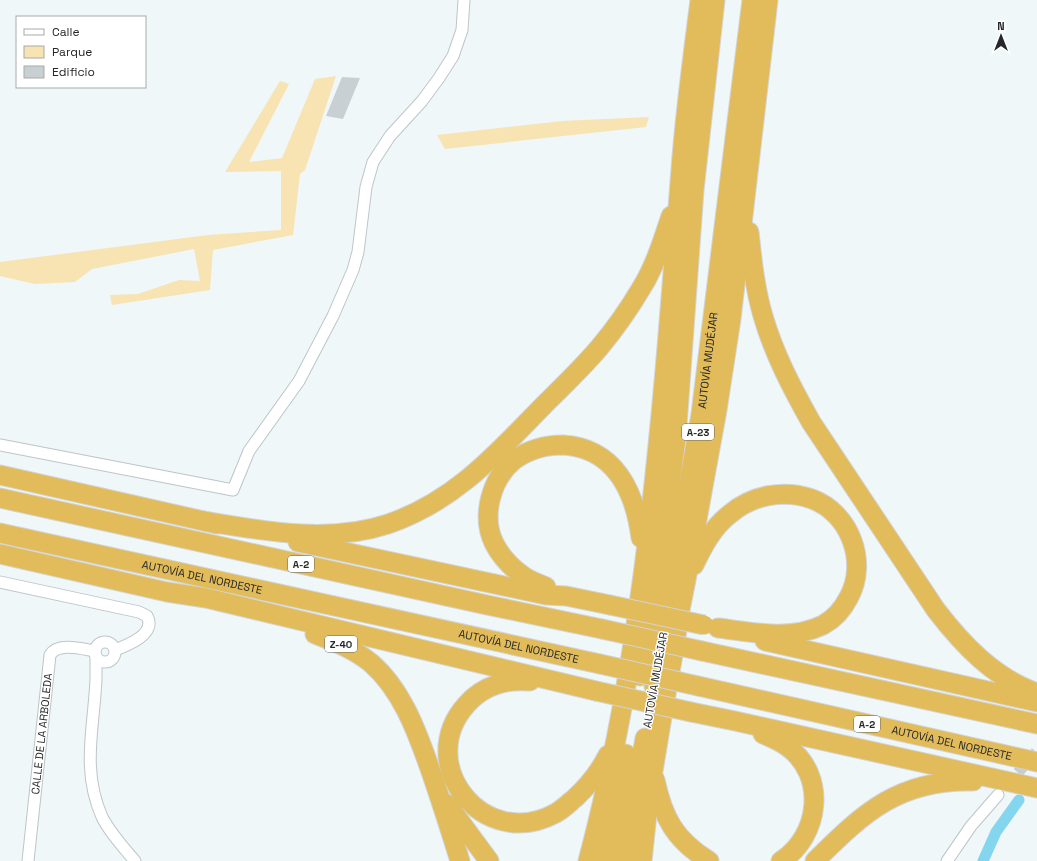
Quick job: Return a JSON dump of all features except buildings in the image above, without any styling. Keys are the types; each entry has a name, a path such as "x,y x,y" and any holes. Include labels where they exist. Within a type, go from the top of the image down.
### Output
{"highway":[{"path":"588,861 604,798 618,729 643,578 664,385 681,169 700,0"},
{"name":"AUTOVÍA MUDÉJAR","path":"607,861 656,587 676,439 694,190 715,0"},
{"name":"AUTOVÍA MUDÉJAR","path":"624,861 701,414 752,0"},
{"path":"642,861 653,771 680,610 726,356 746,201 768,0"},
{"path":"204,521 291,534 347,532 388,524 420,511 441,499 463,483 486,464 598,349 620,322 643,286 656,260 671,216 681,169"},
{"path":"746,201 756,283 762,315 781,366 811,422 950,630 967,648 985,663 1014,682 1037,693"},
{"path":"566,596 523,576 498,551 493,542 490,531 489,507 492,493 498,480 515,460 537,448 561,445 584,449 603,458 618,473 631,495 640,525 643,578"},
{"path":"0,475 271,537 546,595 566,596 711,627 828,656 1037,702"},
{"path":"686,580 701,549 718,526 730,514 755,499 767,495 798,495 813,499 832,511 847,529 854,544 856,553 857,563 855,580 852,593 840,612 832,619 823,625 812,629 787,634 770,634 711,627"},
{"name":"A-2","path":"0,498 1037,724"},
{"name":"AUTOVÍA DEL NORDESTE","path":"0,533 600,664 1037,762"},
{"name":"Z-40","path":"0,554 167,592 202,604 299,627 346,646 370,663 385,678 400,699 413,726 438,792 489,861"},
{"path":"167,592 206,598 596,691 1037,788"},
{"path":"573,685 526,681 512,681 496,684 483,689 460,711 450,734 448,748 449,758 456,785 471,805 504,822 532,822 557,813 581,792 598,772 606,760 618,729"},
{"path":"735,721 774,738 789,747 803,764 811,781 814,806 813,816 808,830 798,846 781,861"},
{"path":"653,771 658,796 671,826 690,849 709,861"},
{"path":"814,861 864,815 898,794 919,786 939,782 982,781 1037,788"},
{"path":"438,792 460,861"}],"street":[{"path":"0,445 233,490 248,450 299,381 334,316 353,270 366,187 373,162 390,136 422,101 453,56 462,30 464,0"},
{"path":"0,582 139,612 147,616 149,622 144,634 135,642 115,650 114,657 96,679"},
{"name":"CALLE DE LA ARBOLEDA","path":"95,654 99,644 106,642 112,645 115,650"},
{"name":"CALLE DE LA ARBOLEDA","path":"28,861 50,655 54,650 61,648 95,654 101,662 110,661"},
{"path":"95,654 96,679 90,740 90,778 103,818 115,838 135,861"},
{"path":"947,861 971,826 998,794"}],"green space":[{"path":"336,76 305,170 300,174 293,235 213,250 210,290 112,305 110,295 138,294 179,280 200,281 194,249 92,269 75,282 35,284 0,276 0,262 208,235 281,230 281,171 225,172 280,81 289,84 249,162 282,158 315,79"},
{"path":"649,117 646,127 445,149 437,135 562,121"}],"waterway":[{"path":"983,861 996,832 1019,800"}],"tunnel":[{"path":"1007,785 1037,751"}]}
